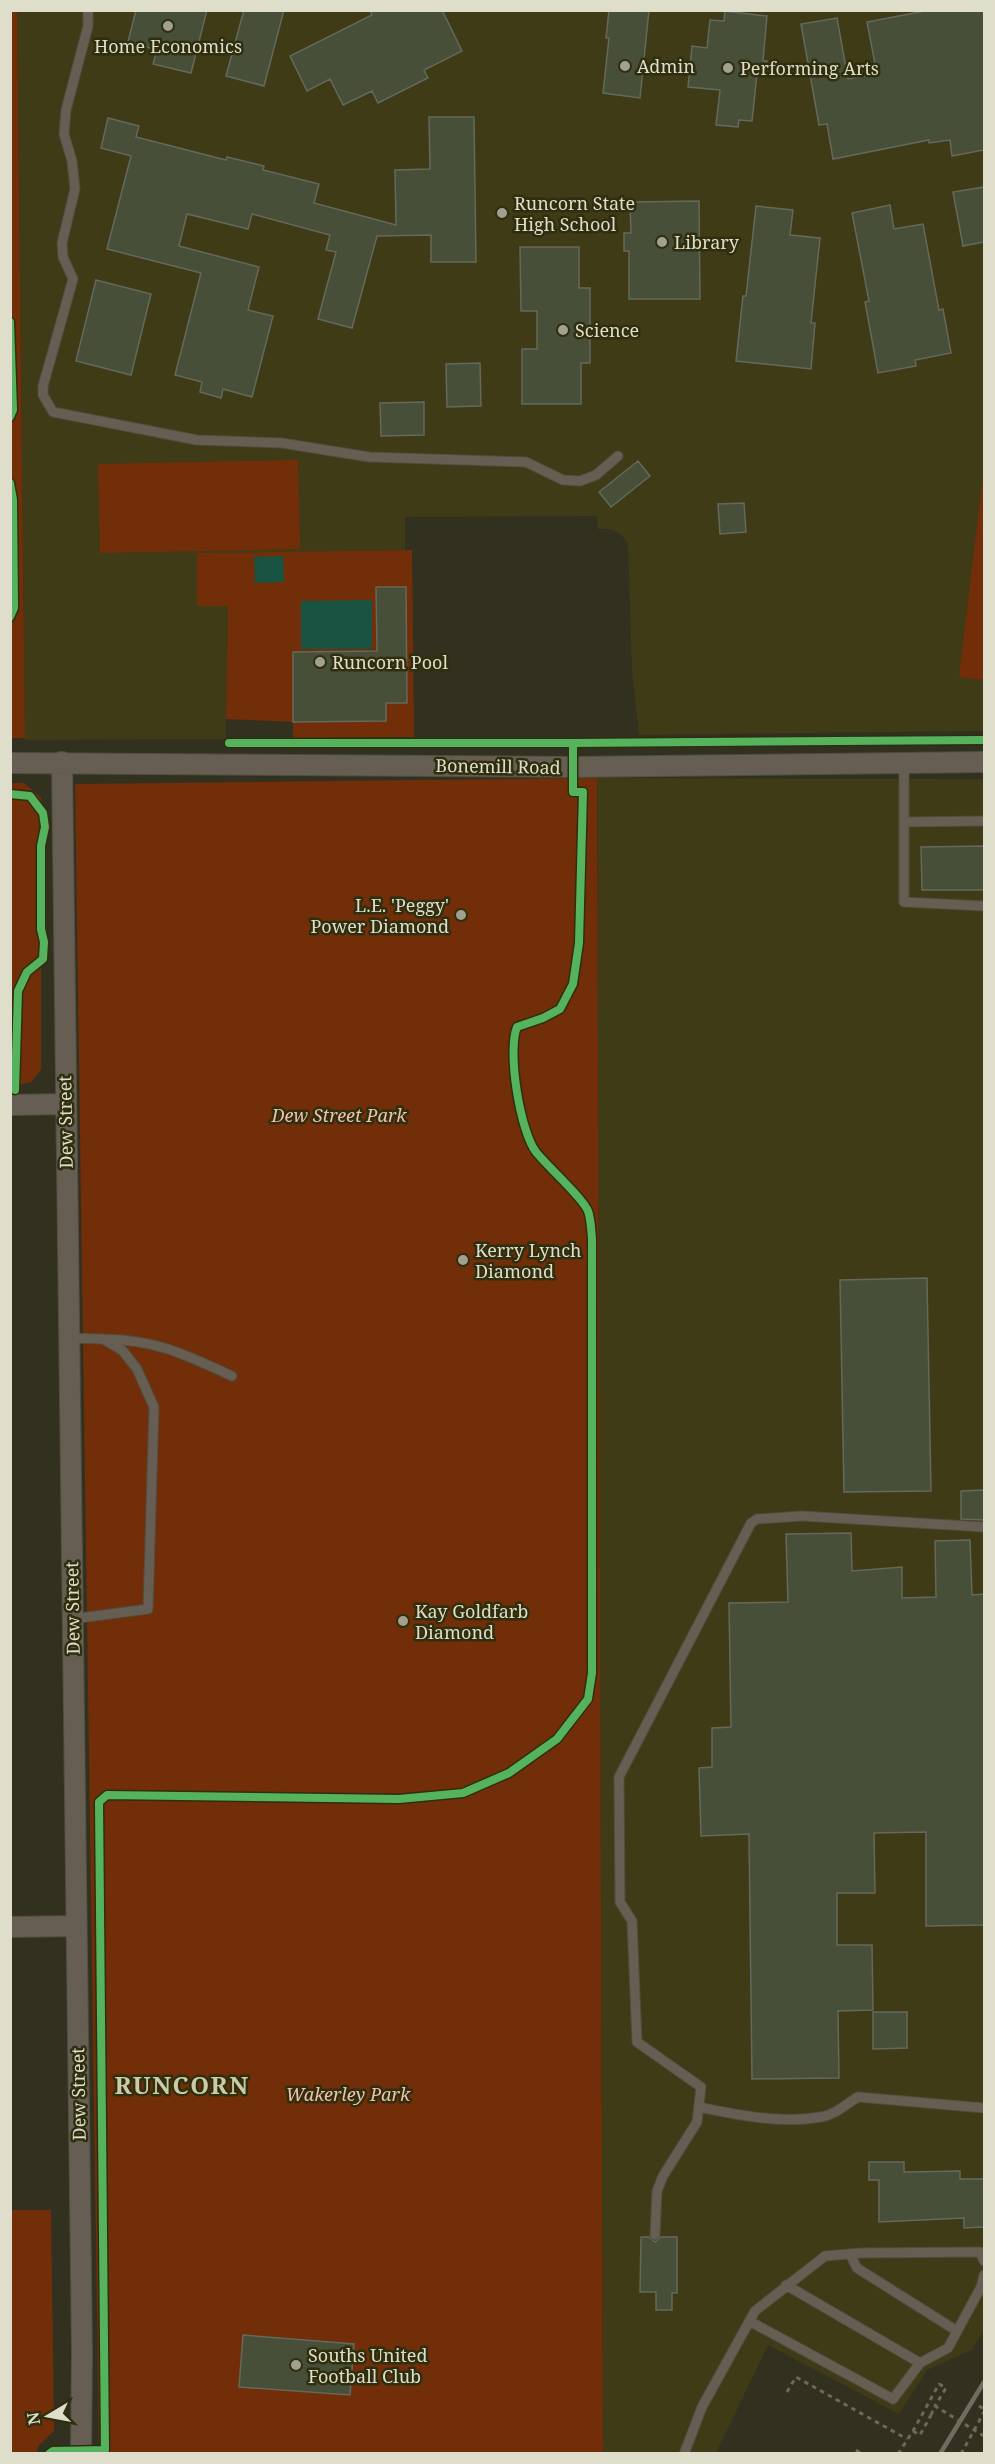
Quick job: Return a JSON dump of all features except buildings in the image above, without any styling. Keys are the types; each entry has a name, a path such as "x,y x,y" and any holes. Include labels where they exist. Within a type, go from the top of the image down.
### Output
{"street":[{"name":"Dew Street","path":"62,762 82,2353 81,2454"},
{"name":"Bonemill Road","path":"10,763 561,767 984,762"},
{"path":"10,1105 65,1104"},
{"path":"10,1927 76,1926"}],"lane":[{"path":"88,10 88,26 66,110 64,134 72,161 75,189 62,243 63,257 72,279 42,386 43,395 53,412 197,440 282,443 369,457 526,462 563,480 580,481 596,475 618,456"},
{"path":"904,764 904,902 984,906"},
{"path":"904,822 984,821"},
{"path":"68,1338 156,1344 187,1355 232,1376"},
{"path":"72,1619 148,1609 154,1407 137,1369 122,1350 103,1339"},
{"path":"655,2235 657,2191 663,2175 697,2122 701,2087 637,2042 632,1921 620,1902 619,1777 751,1523 757,1519 802,1516 984,1527"},
{"path":"699,2107 755,2117 791,2119 822,2117 842,2109 858,2097 984,2108"},
{"path":"684,2454 702,2407 751,2322 755,2311 825,2256 980,2252 984,2261"},
{"path":"850,2254 856,2268 957,2331"},
{"path":"751,2322 893,2399 920,2363 948,2348 981,2287 984,2275"},
{"path":"786,2285 920,2363"}],"path":[{"path":"787,2392 796,2377 907,2439"},
{"path":"898,2454 939,2384 946,2388 920,2434 913,2431"},
{"path":"935,2406 984,2436"},
{"path":"961,2454 984,2412 978,2406"},
{"path":"856,2450 862,2454"}],"shaded area":[{"name":"Runcorn State High School","path":"17,11 984,11 984,731 639,735 632,670 628,543 620,534 610,529 598,529 597,516 405,517 405,550 197,554 228,606 226,739 25,740"},
{"path":"283,556 284,582 255,583 254,557"},
{"path":"372,600 372,649 301,649 301,601"},
{"path":"597,778 984,779 984,2330 972,2350 927,2370 899,2414 768,2345 716,2453 603,2453"}],"green space":[{"path":"10,11 17,11 25,738 11,738"},
{"path":"298,460 300,549 100,553 98,464"},
{"path":"984,466 984,680 959,677"},
{"name":"Runcorn Pool","path":"412,550 414,737 293,738 293,722 226,719 228,606 197,606 197,553"},
{"name":"Dew Street Park","path":"597,778 603,2453 99,2453 75,784"},
{"path":"11,783 24,783 41,798 41,1070 31,1082 11,1087"},
{"path":"11,2210 51,2210 54,2431 39,2445 36,2453 11,2453"}],"railway":[{"path":"940,2454 984,2382"}],"cycle path":[{"path":"10,322 13,410 10,417"},
{"path":"10,483 13,500 14,608 10,617"},
{"path":"573,743 984,740"},
{"path":"49,2454 53,2451 105,2450 99,1802 107,1795 399,1799 463,1793 509,1773 557,1739 588,1699 592,1673 592,1238 590,1221 585,1205 536,1152 530,1142 520,1110 514,1072 514,1038 517,1027 560,1009 573,984 579,943 583,792 573,792 573,743 229,743"},
{"path":"10,794 30,796 43,813 45,827 41,846 43,959 27,972 18,991 15,1090"}],"place":[{"name":"Home Economics","path":"168,26"},
{"name":"Admin","path":"625,66"},
{"name":"Performing Arts","path":"728,68"},
{"name":"Runcorn State High School","path":"502,213"},
{"name":"Library","path":"662,242"},
{"name":"Science","path":"563,330"},
{"name":"Runcorn Pool","path":"320,662"},
{"name":"L.E. 'Peggy' Power Diamond","path":"461,915"},
{"name":"Kerry Lynch Diamond","path":"463,1260"},
{"name":"Kay Goldfarb Diamond","path":"403,1621"},
{"name":"Souths United Football Club","path":"296,2365"}],"district":[{"name":"RUNCORN","path":"182,2084"}],"park label":[{"name":"Wakerley Park","path":"348,2094"}]}
